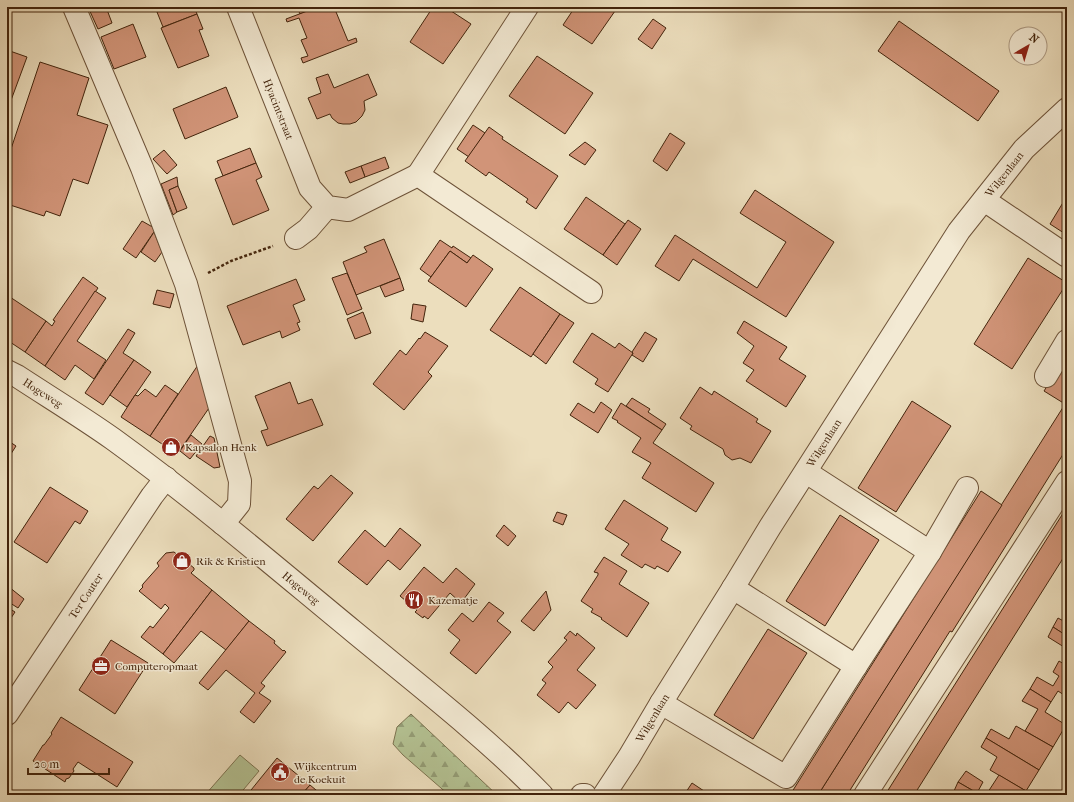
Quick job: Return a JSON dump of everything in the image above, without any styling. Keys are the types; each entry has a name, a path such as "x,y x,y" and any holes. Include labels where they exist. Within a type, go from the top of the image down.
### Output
{"street":[{"path":"74,7 142,168 186,284 240,481 239,504 223,524"},
{"name":"Hyacintstraat","path":"238,7 310,188 327,207"},
{"path":"296,238 308,229 327,207 348,210 418,175 526,7"},
{"name":"Wilgenlaan","path":"604,795 958,231 1024,149 1067,109"},
{"path":"418,175 591,292"},
{"path":"984,200 1067,256"},
{"path":"1046,376 1067,340"},
{"name":"Hogeweg","path":"7,371 17,376 111,438 166,478 437,700 523,776 542,795"},
{"path":"806,472 930,552"},
{"name":"Ter Couter","path":"7,714 166,478"},
{"path":"865,795 1067,482"},
{"path":"661,703 786,777 930,552 967,488"},
{"path":"733,588 856,666"}],"path":[{"path":"186,284 231,261 296,238"}],"green space":[{"path":"411,714 497,795 449,795 403,755 393,744 397,727"},
{"path":"240,755 259,771 239,795 205,795"}],"building":[{"path":"88,7 106,7 112,23 98,29"},
{"path":"169,7 194,7 197,14 163,27 157,12"},
{"path":"297,7 318,7 300,14"},
{"path":"318,7 334,7 348,41 356,38 357,42 303,63 301,58 308,56 301,40 307,38 299,18 287,22 286,19"},
{"path":"433,7 445,7 471,24 443,64 410,42"},
{"path":"575,7 610,7 615,11 592,44 563,25"},
{"path":"197,14 203,29 199,30 209,56 178,68 161,28"},
{"path":"653,19 666,28 652,49 638,39"},
{"path":"899,21 999,91 978,121 878,51"},
{"path":"133,24 146,57 114,69 101,37"},
{"path":"7,50 27,57 10,103 7,102"},
{"path":"537,56 593,93 565,134 509,96"},
{"path":"40,62 89,78 77,115 108,125 88,184 73,179 60,216 46,211 44,216 7,204 7,161"},
{"path":"328,74 334,88 368,74 377,95 364,101 365,110 356,122 350,124 338,123 330,114 317,119 308,98 321,93 316,78"},
{"path":"226,87 238,117 185,139 173,109"},
{"path":"473,125 485,133 469,157 457,149"},
{"path":"489,127 503,137 502,139 558,176 536,209 526,202 528,199 489,172 486,176 465,161"},
{"path":"670,133 685,143 667,171 653,161"},
{"path":"585,142 596,150 585,165 569,155"},
{"path":"250,148 256,163 223,176 217,161"},
{"path":"164,150 177,165 167,174 153,159"},
{"path":"385,157 389,168 365,177 361,166"},
{"path":"256,163 262,177 256,180 269,210 233,225 215,179"},
{"path":"361,166 365,177 350,183 345,172"},
{"path":"177,177 178,186 169,190 177,212 173,215 161,184"},
{"path":"178,186 187,208 177,212 169,190"},
{"path":"755,190 834,242 786,317 693,259 679,281 655,266 675,235 757,288 786,242 740,213"},
{"path":"1067,196 1067,235 1050,224"},
{"path":"586,197 625,224 603,255 564,229"},
{"path":"628,220 641,229 617,265 603,255"},
{"path":"142,221 156,229 136,258 123,249"},
{"path":"154,232 162,252 155,262 141,252"},
{"path":"384,239 400,278 356,295 343,262 367,252 364,247"},
{"path":"440,240 452,248 453,246 471,258 467,263 450,251 431,277 420,269"},
{"path":"450,251 467,263 473,255 493,269 466,307 428,281"},
{"path":"1028,258 1067,283 1012,369 974,344"},
{"path":"347,273 362,309 347,315 332,278"},
{"path":"83,277 98,288 45,366 25,352 46,321 52,326 55,321 53,320"},
{"path":"400,278 404,290 385,297 380,286"},
{"path":"296,279 305,300 293,305 300,322 297,323 300,330 282,338 280,331 243,345 227,306"},
{"path":"520,287 560,314 531,357 490,330"},
{"path":"157,290 174,294 170,308 153,304"},
{"path":"95,291 106,298 77,341 106,360 94,379 75,365 65,380 45,366"},
{"path":"7,295 46,321 25,352 7,340"},
{"path":"413,304 426,306 423,322 411,319"},
{"path":"363,312 371,333 355,339 347,319"},
{"path":"560,314 574,323 546,364 533,354"},
{"path":"744,321 787,347 779,359 806,376 786,407 746,381 754,370 743,363 754,346 737,333"},
{"path":"128,329 135,333 123,353 134,360 103,405 85,393"},
{"path":"425,332 448,346 428,372 432,376 404,410 373,384 400,350 406,355"},
{"path":"645,332 657,339 643,362 632,355 632,352"},
{"path":"592,333 615,348 619,343 633,353 608,392 595,384 598,379 573,362"},
{"path":"1067,355 1067,401 1065,404 1044,391"},
{"path":"134,360 151,372 127,407 110,395"},
{"path":"198,365 209,408 178,453 166,444 165,446 150,436"},
{"path":"290,382 298,404 312,399 323,425 267,446 261,431 268,429 255,396"},
{"path":"165,385 178,394 150,436 121,417 135,395 138,396 145,389 156,397"},
{"path":"700,387 712,395 714,391 758,419 756,422 771,431 751,463 740,458 732,460 725,455 723,449 690,429 692,426 680,418"},
{"path":"632,398 650,409 648,412 666,424 662,430 626,406"},
{"path":"912,401 951,426 896,512 858,488"},
{"path":"1067,401 1067,448 952,632 950,631 847,795 818,795"},
{"path":"601,402 612,410 598,433 570,415 578,403 594,413"},
{"path":"621,403 662,430 653,443 714,483 696,512 642,478 651,463 632,452 641,438 612,418"},
{"path":"191,435 202,444 190,459 180,451"},
{"path":"210,436 214,438 220,467 214,468 196,456"},
{"path":"7,440 16,446 7,460"},
{"path":"331,475 353,493 313,541 286,519 314,486 318,489"},
{"path":"50,487 88,511 80,524 75,521 47,563 14,542"},
{"path":"981,491 1002,505 818,795 790,795"},
{"path":"624,500 668,528 661,540 681,552 668,572 657,566 655,569 645,564 642,568 621,555 629,544 605,529"},
{"path":"1067,507 1067,552 914,795 885,795"},
{"path":"557,512 567,515 563,525 553,521"},
{"path":"840,515 879,540 825,626 786,601"},
{"path":"504,525 516,536 508,546 496,536"},
{"path":"400,528 421,545 400,570 388,560 367,585 338,562 365,530 385,547"},
{"path":"174,552 194,568 191,573 212,590 163,654 141,637 150,626 153,628 169,608 165,604 161,609 139,591 143,587 143,584 159,566 157,563 166,553"},
{"path":"604,557 627,571 619,584 649,603 627,637 601,619 602,618 591,612 593,609 581,601 598,575 598,573 594,572"},
{"path":"424,567 443,583 456,568 475,584 461,603 450,593 428,619 424,616 423,618 415,612 417,610 400,596"},
{"path":"9,587 24,599 18,608 7,601 7,591"},
{"path":"212,590 249,621 226,650 201,631 174,663 163,654"},
{"path":"546,591 551,610 534,631 521,621"},
{"path":"489,602 504,613 497,621 511,632 476,674 450,653 460,640 448,630 462,613 473,622"},
{"path":"7,607 15,612 7,624"},
{"path":"1058,618 1067,623 1067,636 1053,627"},
{"path":"249,621 275,641 274,643 286,652 261,683 265,686 259,693 271,701 254,723 240,712 255,693 226,670 208,690 199,683"},
{"path":"1053,627 1067,636 1067,643 1064,647 1048,637"},
{"path":"768,629 807,653 753,739 714,715"},
{"path":"570,631 576,636 577,633 595,648 577,670 596,685 576,709 568,702 559,713 537,695 546,683 542,680 553,667 548,662 567,640 564,638"},
{"path":"111,640 148,663 115,714 79,690"},
{"path":"1059,661 1067,666 1067,697 1058,691 1051,702 1030,689 1037,677 1053,686 1059,676 1053,672"},
{"path":"1030,689 1051,702 1045,712 1066,725 1053,747 1025,731 1038,709 1022,701"},
{"path":"61,717 133,762 117,787 78,762 73,769 74,771 65,782 33,761 52,734 51,733"},
{"path":"1016,726 1053,747 1039,770 986,738 991,729 1009,739"},
{"path":"986,738 1039,770 1026,791 990,770 997,757 981,747"},
{"name":"Wijkcentrum de Koekuit","path":"277,758 310,785 303,793 305,795 247,795"},
{"path":"966,771 983,782 977,793 958,782"},
{"path":"999,775 1026,791 1024,795 986,795"},
{"path":"958,782 981,795 960,795 954,791"},
{"path":"692,783 707,793 706,795 684,795"},
{"path":"310,785 322,795 305,795 303,793"}],"place":[{"name":"Kapsalon Henk","path":"171,447"},
{"name":"Rik & Kristien","path":"182,561"},
{"name":"Kazematje","path":"414,600"},
{"name":"Computeropmaat","path":"101,666"},
{"name":"Wijkcentrum de Koekuit","path":"280,772"}]}
